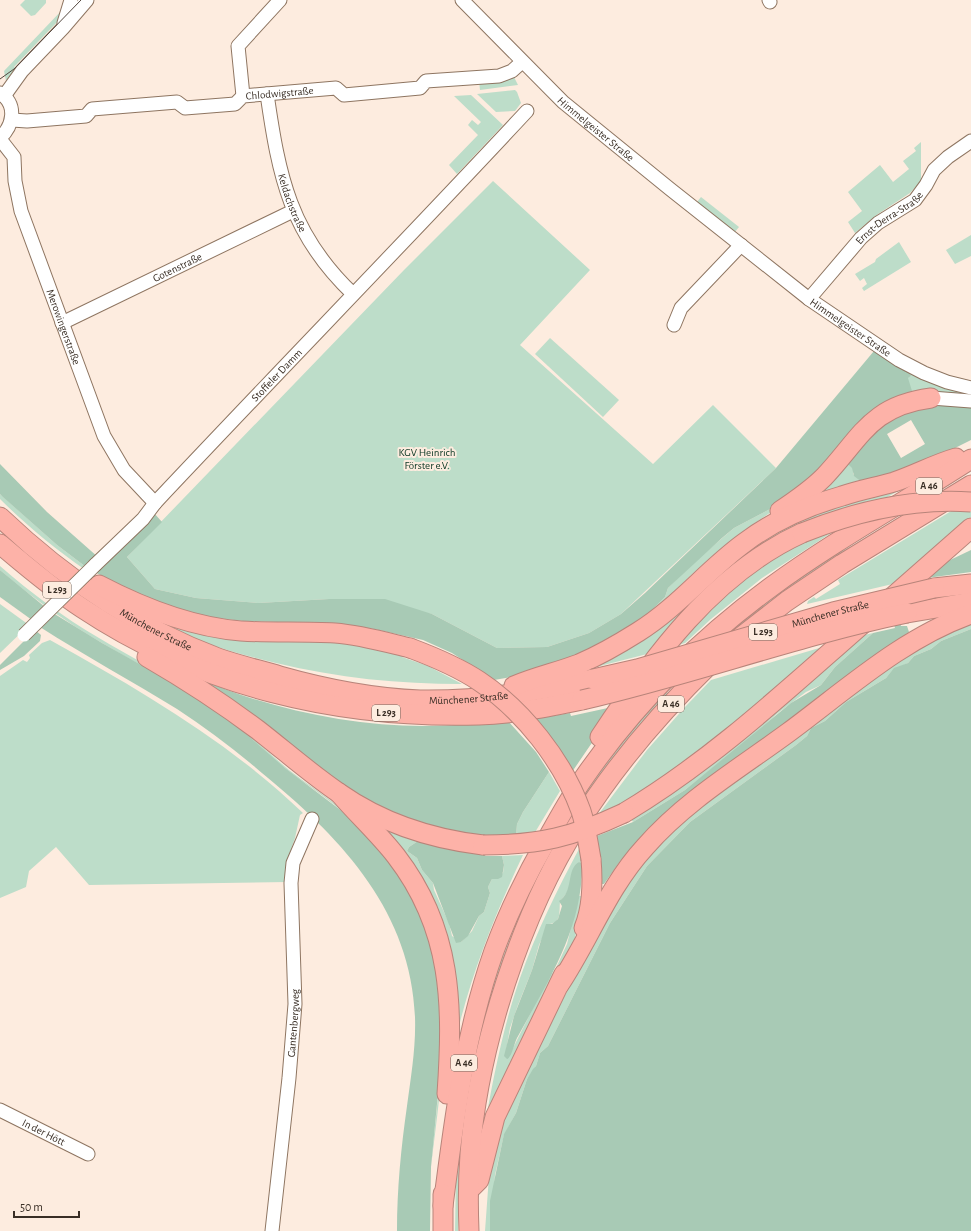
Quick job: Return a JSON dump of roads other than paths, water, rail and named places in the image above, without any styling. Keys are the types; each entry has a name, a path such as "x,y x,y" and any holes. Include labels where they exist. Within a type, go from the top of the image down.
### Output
{"highway":[{"path":"763,530 779,512 812,488 824,477 868,424 890,409 904,403 931,398"},
{"path":"491,697 528,680 579,664 601,654 640,631 674,604 718,564 763,530 809,507 840,496 892,482 954,458 971,454"},
{"name":"A 46","path":"443,1231 443,1206 458,1090 465,1055 494,950 532,866 582,780 633,714 699,646 738,613 772,586 838,541 971,459"},
{"name":"A 46","path":"469,1231 470,1154 485,1059 497,1012 518,948 542,889 578,824 613,774 648,729 681,692 751,628 787,601 842,564 971,485"},
{"path":"582,780 586,760 600,737 648,670 694,611 751,562 782,542 848,516 882,507 910,503 971,502"},
{"name":"Münchener Straße","path":"0,517 51,562 97,597 125,614 180,642 226,660 312,684 365,695 420,700 491,697 551,689 637,669 832,612 934,588 971,584"},
{"path":"929,566 971,528"},
{"name":"Münchener Straße","path":"0,544 41,579 82,608 117,630 181,661 229,680 271,693 325,705 372,712 480,715 530,710 582,700 680,676 800,639 907,612 971,602"},
{"path":"929,566 971,546"},
{"path":"51,562 67,564 100,585 139,605 180,619 240,630 336,633 365,637 410,648 436,658 480,681 504,701 527,724 546,747 572,789 581,812 591,859 593,886 588,918 559,986 504,1095 495,1117 479,1180 469,1191"},
{"name":"L 293","path":"117,630 138,652 227,708 339,793 372,813 415,832 446,840 483,845 538,842 569,835 624,813 669,786 765,709 929,566"},
{"path":"559,986 577,959 602,908 624,872 644,847 674,817 892,655 940,626 971,614"},
{"path":"339,793 382,839 410,877 431,918 444,960 449,992 450,1030 443,1147 443,1206"}],"street":[{"path":"63,28 71,0"},
{"path":"0,139 6,132 12,120 11,107 2,95 22,71 63,28 86,0"},
{"path":"243,96 238,46 280,0"},
{"name":"Himmelgeister Straße","path":"462,0 498,34 522,62 563,102 809,299 899,360 924,373 947,382 971,388"},
{"name":"Chlodwigstraße","path":"12,120 27,121 86,116 92,109 177,102 185,108 236,104 243,96 336,88 344,95 420,88 426,81 506,74 522,62"},
{"name":"Keldachstraße","path":"267,94 279,164 293,211 314,250 352,294"},
{"name":"Stoffeler Damm","path":"24,635 143,519 155,503 352,294 391,257 527,111"},
{"name":"Merowingerstraße","path":"0,139 14,157 15,181 21,211 104,436 124,470 155,503"},
{"name":"Ernst-Derra-Straße","path":"809,299 861,238 878,223 915,200 926,185 934,170 948,157 971,141"},
{"name":"Gotenstraße","path":"62,323 293,211"},
{"path":"674,325 681,308 741,245"},
{"path":"931,398 971,401"},
{"name":"Gantenbergweg","path":"272,1231 289,1078 295,1004 291,883 293,863 312,819"},
{"name":"In der Hött","path":"0,1110 88,1154"}],"tram line":[{"path":"0,79 14,69 81,0"}],"park label":[{"name":"KGV Heinrich Förster e.V.","path":"427,458"}]}
